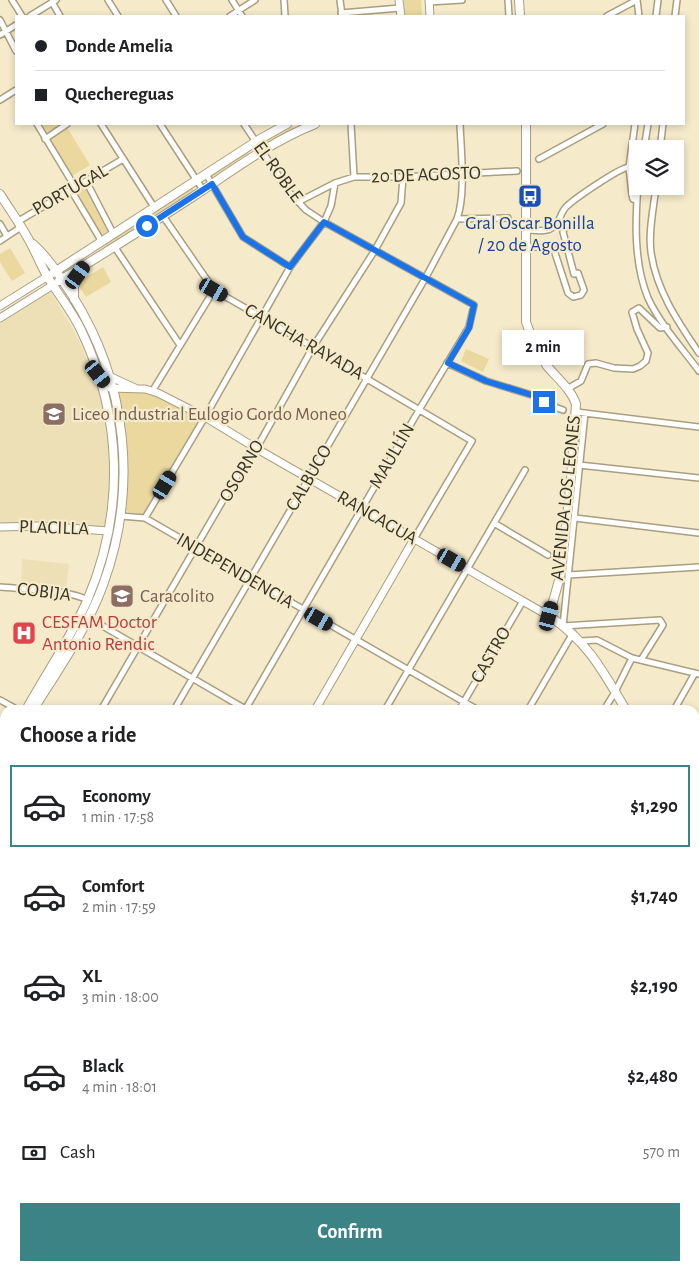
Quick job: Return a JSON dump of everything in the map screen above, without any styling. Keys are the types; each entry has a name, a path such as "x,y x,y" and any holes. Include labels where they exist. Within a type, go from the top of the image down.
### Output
{"main road":[{"path":"519,0 520,15"},
{"path":"48,276 114,235 196,180 285,125"},
{"name":"AVENIDA LOS LEONES","path":"526,125 526,322 544,360 574,397 581,412 561,568 549,616"},
{"path":"53,285 299,127"},
{"path":"0,194 30,241 53,285 80,328 98,374 108,409 113,443 112,513 100,564 87,600 29,705"},
{"path":"30,241 57,271 100,347 114,389 123,450 124,473 121,516 109,568 89,618 36,705"},
{"path":"74,299 74,286 78,275 86,265"},
{"name":"RANCAGUA","path":"549,616 581,641 597,662 623,705"}],"street":[{"path":"12,0 21,15"},
{"path":"108,0 117,15"},
{"path":"166,0 175,15"},
{"path":"232,0 240,14 255,0"},
{"path":"284,0 285,15"},
{"path":"340,0 342,14 399,4"},
{"path":"430,15 429,1 462,0"},
{"path":"508,0 509,15"},
{"path":"609,15 637,0 639,15"},
{"path":"656,15 658,0"},
{"path":"675,15 677,0"},
{"path":"33,15 54,1 60,15"},
{"path":"0,20 15,49"},
{"path":"0,35 15,26"},
{"path":"0,100 15,91"},
{"path":"37,125 102,242"},
{"path":"45,139 66,125"},
{"path":"102,125 154,207"},
{"path":"163,125 203,190"},
{"name":"EL ROBLE","path":"245,125 261,151 298,202 306,210 324,222 474,305"},
{"path":"351,125 354,177"},
{"name":"CALBUCO","path":"177,705 426,277 457,219 460,210 460,125"},
{"path":"539,159 601,125"},
{"path":"633,140 635,125"},
{"path":"645,140 648,125"},
{"path":"661,140 663,125"},
{"name":"PORTUGAL","path":"0,241 8,236 19,224 73,188 123,159"},
{"path":"526,230 546,230 552,228 570,203 613,174 629,168"},
{"name":"20 DE AGOSTO","path":"298,202 335,182 354,177 403,177 517,170"},
{"path":"206,174 243,237 290,267"},
{"name":"OSORNO","path":"104,705 254,447 259,444 313,347 375,250 401,203 403,177"},
{"path":"86,181 114,235"},
{"path":"145,518 205,418 290,267 324,222 331,206 335,182"},
{"path":"632,195 637,200"},
{"path":"637,195 637,250 648,298 667,328 699,371"},
{"path":"655,195 651,251 659,284 670,308 699,353"},
{"name":"CANCHA RAYADA","path":"163,216 214,290 472,441 414,539"},
{"path":"457,219 508,218"},
{"path":"0,224 8,236"},
{"path":"526,247 548,247 554,250 568,293 573,297 581,295 584,290 578,273 574,274 563,232 564,228 568,227"},
{"path":"114,246 180,345"},
{"path":"0,306 48,276"},
{"path":"1,315 53,285"},
{"path":"153,390 214,290"},
{"name":"MAULLÍN","path":"249,705 419,410 469,328 474,305"},
{"path":"567,389 582,381 588,364 596,363 614,368 633,368 646,362 648,353 637,329 632,312 639,308 660,328 667,328"},
{"path":"448,363 486,381 535,396 563,410"},
{"path":"98,374 107,386 114,389"},
{"name":"RANCAGUA","path":"111,377 138,389"},
{"name":"RANCAGUA","path":"114,389 153,390 549,616"},
{"path":"581,412 699,426"},
{"name":"AVENIDA LOS LEONES","path":"563,626 575,518 581,412"},
{"path":"579,465 699,478"},
{"path":"389,705 524,470"},
{"name":"INDEPENDENCIA","path":"121,516 145,518 469,705"},
{"path":"575,518 699,533"},
{"path":"494,523 548,555"},
{"name":"PLACILLA","path":"0,527 40,526 108,531"},
{"path":"318,705 414,539"},
{"path":"568,575 699,568"},
{"name":"COBIJA","path":"0,587 60,593 82,597 87,600"},
{"name":"CASTRO","path":"462,705 523,601"},
{"name":"COBIJA","path":"89,618 237,705"},
{"path":"563,626 660,620 663,625 641,660"},
{"path":"531,705 573,633"},
{"path":"581,641 597,640 632,658 697,673 677,705"},
{"path":"607,705 632,658"}],"shaded area":[{"path":"404,0 421,0 422,15 405,15"},
{"path":"41,125 66,125 90,165 72,176"},
{"path":"292,125 294,129 266,145 264,142"},
{"path":"248,151 249,154 214,178 211,177 211,174"},
{"path":"84,185 110,231 102,235 73,192"},
{"path":"192,188 194,191 104,247 108,240"},
{"path":"10,248 25,273 12,281 0,262 0,254"},
{"path":"103,267 111,282 86,297 77,283"},
{"name":"Liceo Industrial Eulogio Gordo Moneo","path":"50,291 74,331 85,354 93,379 105,401 113,473 107,530 0,526 0,321"},
{"path":"466,349 489,359 483,372 461,361"},
{"path":"117,392 152,393 201,419 144,515 125,511 127,450"},
{"path":"22,559 69,564 66,589 21,585"}],"place":[{"name":"Gral Oscar Bonilla / 20 de Agosto","path":"530,196"},
{"name":"Liceo Industrial Eulogio Gordo Moneo","path":"54,414"},
{"name":"Caracolito","path":"122,596"},
{"name":"CESFAM Doctor Antonio Rendic","path":"24,633"}],"route":[{"path":"147,226 212,184 243,237 290,267 324,222 474,305 469,328 448,363 486,381 535,396 544,402"}]}
